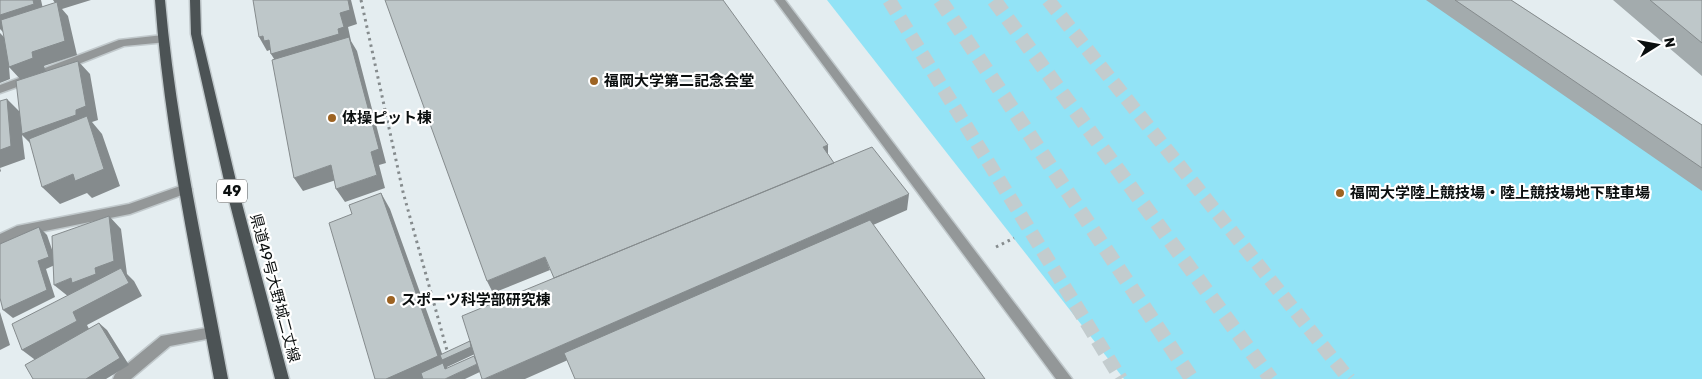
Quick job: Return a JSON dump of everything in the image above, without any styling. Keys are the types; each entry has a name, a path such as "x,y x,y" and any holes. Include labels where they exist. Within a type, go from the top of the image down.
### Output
{"main road":[{"path":"160,0 163,39 186,189 220,379"},
{"name":"県道49号大野城二丈線","path":"195,0 196,34 230,185 282,379"}],"street":[{"path":"780,0 1065,379"},
{"path":"0,89 123,43 163,39"},
{"path":"0,240 17,231 130,209 186,189"},
{"path":"120,379 166,340 212,333"}],"path":[{"path":"361,0 403,192 448,355"}],"shaded area":[{"name":"福岡大学陸上競技場・陸上競技場地下駐車場","path":"827,0 1480,0 1702,147 1702,379 1124,379"}],"building":[{"path":"0,0 33,0 34,4 0,15"},
{"path":"253,0 348,0 350,10 340,13 344,27 338,29 339,34 271,54 269,40 264,41 263,36 259,37"},
{"name":"福岡大学第二記念会堂","path":"385,0 723,0 828,145 823,147 834,163 554,278 545,257 487,281"},
{"path":"1455,0 1511,0 1702,125 1702,168"},
{"path":"1650,0 1702,0 1702,43"},
{"path":"57,2 65,41 32,52 33,58 9,67 1,20"},
{"name":"体操ピット棟","path":"349,37 379,149 371,152 377,175 336,189 331,165 294,178 272,60"},
{"path":"78,61 86,106 76,110 76,115 22,134 16,81"},
{"path":"7,99 11,146 0,150 0,101"},
{"path":"87,116 104,169 75,181 73,174 42,187 29,139"},
{"path":"872,147 909,194 482,379 462,316"},
{"name":"スポーツ科学部研究棟","path":"381,193 438,356 386,379 375,379 329,223 352,214 349,205"},
{"path":"109,216 114,261 95,268 96,274 72,283 71,278 54,285 52,236"},
{"path":"870,220 985,379 575,379 564,353"},
{"path":"39,227 49,257 38,261 47,290 3,310 0,298 0,244"},
{"path":"121,268 129,283 73,312 77,321 22,350 12,324"},
{"path":"99,323 120,358 86,379 33,379 25,365"},
{"path":"470,341 471,347 442,360 440,355"},
{"path":"474,356 477,364 445,379 423,379 421,373 443,363 445,369"}],"tunnel":[{"path":"889,0 1121,379"},
{"path":"940,0 1192,379"},
{"path":"994,0 1271,379"},
{"path":"1048,0 1349,379"}],"place":[{"name":"福岡大学第二記念会堂","path":"594,81"},
{"name":"体操ピット棟","path":"332,118"},
{"name":"福岡大学陸上競技場・陸上競技場地下駐車場","path":"1340,193"},
{"name":"スポーツ科学部研究棟","path":"391,300"}]}
